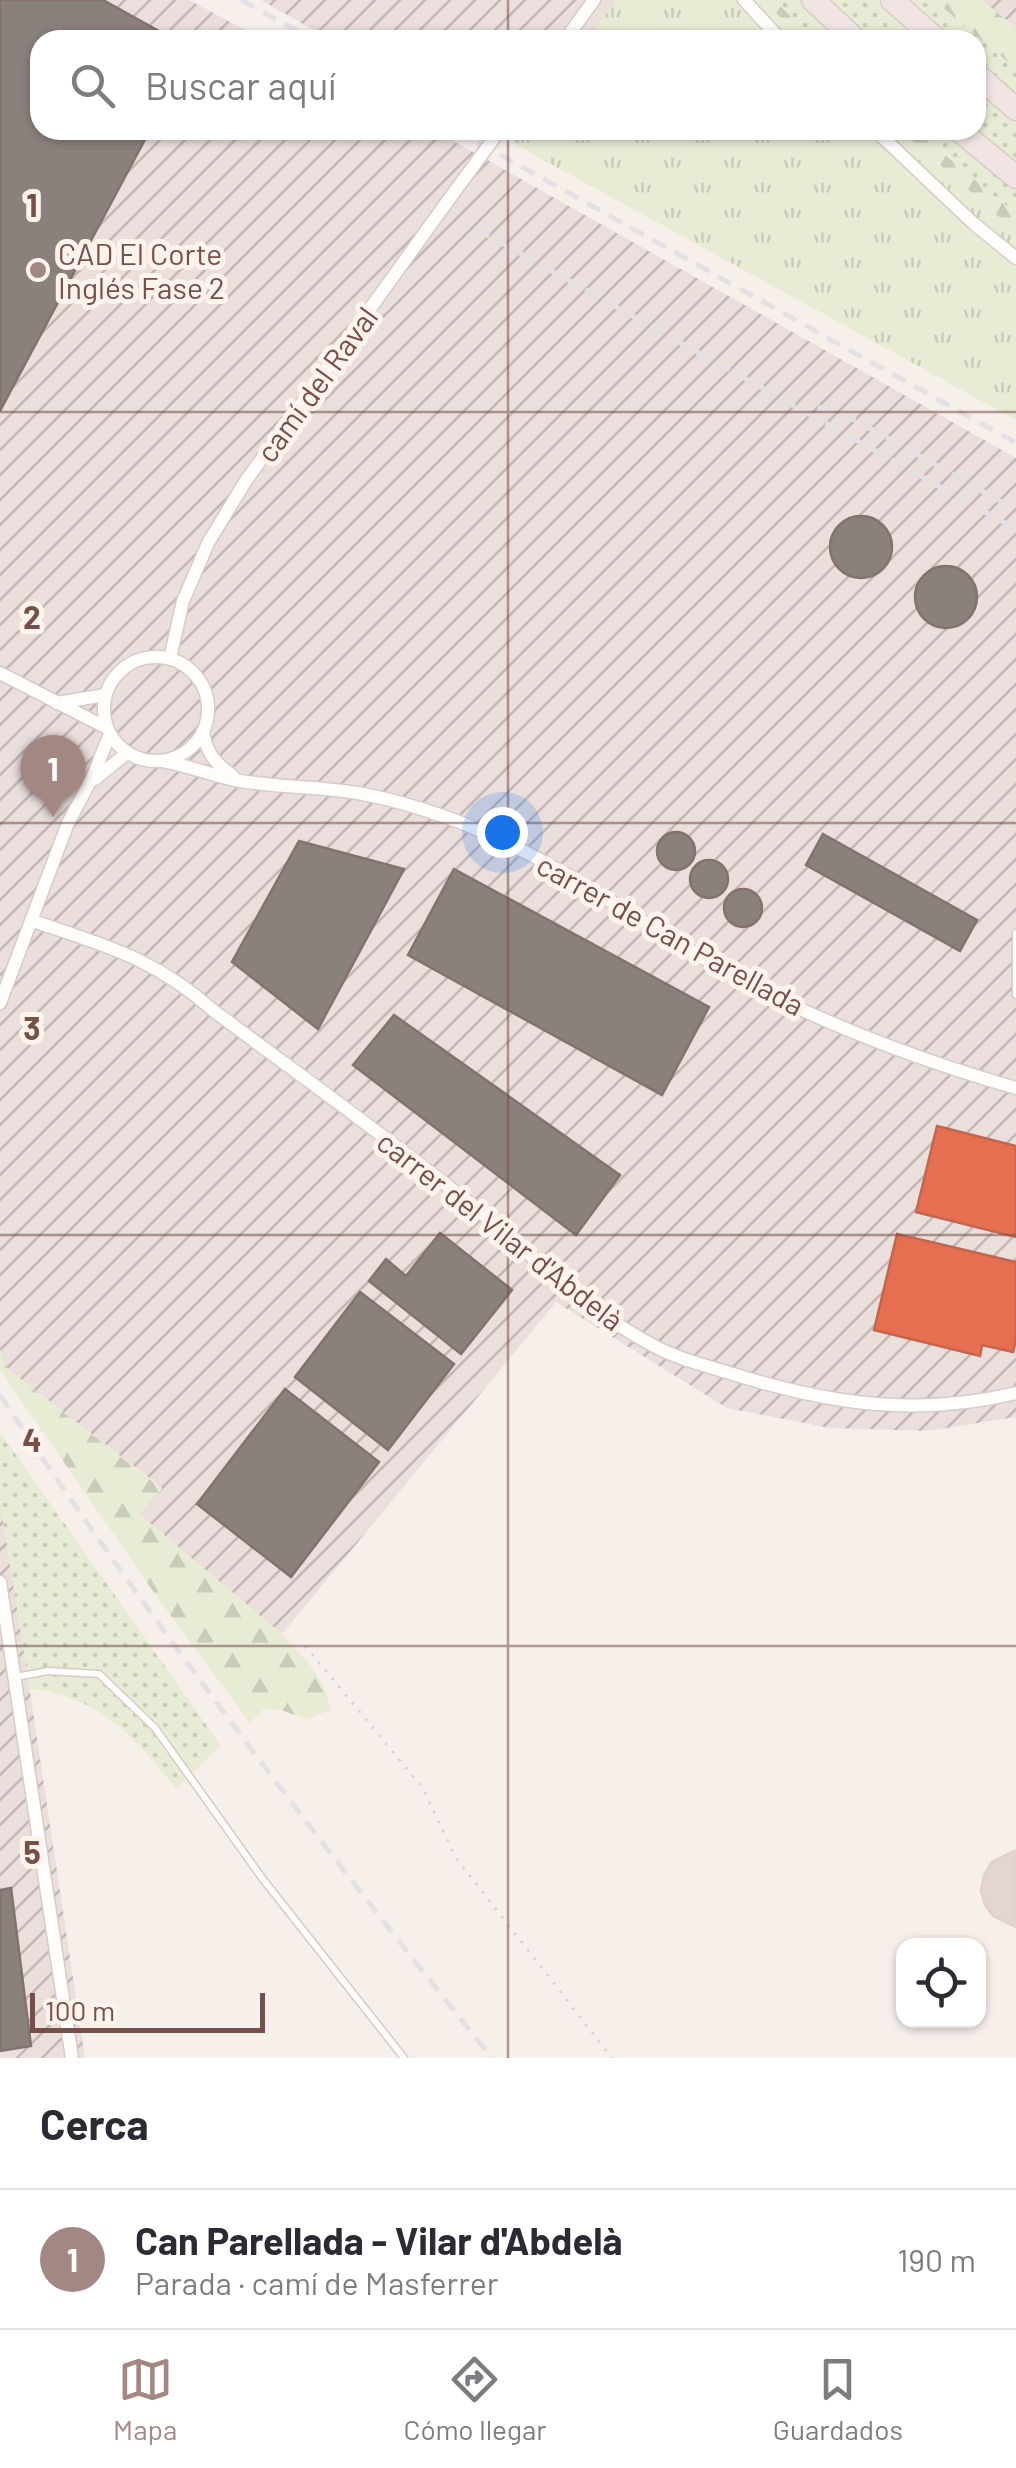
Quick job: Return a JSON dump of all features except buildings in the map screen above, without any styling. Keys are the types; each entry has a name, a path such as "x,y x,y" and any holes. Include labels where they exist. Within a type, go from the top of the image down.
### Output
{"highway":[{"path":"813,0 845,30"},
{"path":"892,0 926,30"},
{"path":"986,83 1016,109"},
{"path":"972,140 1016,177"}],"street":[{"path":"572,30 594,0"},
{"path":"744,0 772,30"},
{"name":"camí del Raval","path":"170,658 183,601 208,543 245,482 493,140"},
{"path":"885,140 972,223 1016,258"},
{"path":"0,673 108,731 127,753 144,760 162,761 194,746 208,713 206,695 198,679 186,666 170,658 137,660 112,680 103,712 108,731 68,823 0,1003"},
{"path":"54,703 105,695"},
{"name":"carrer de Can Parellada","path":"204,730 205,748 218,765 234,776 264,784"},
{"path":"84,792 107,767 127,753"},
{"name":"carrer de Can Parellada","path":"162,761 231,780 361,793 444,817 591,886 717,966 806,1010 952,1070 1016,1088"},
{"name":"carrer del Vilar d'Abdelà","path":"33,921 149,963 185,985 214,1011 462,1197 602,1312 656,1347 817,1398 893,1408 955,1404 1016,1393"},
{"path":"0,1582 72,2058"}],"lane":[{"path":"1016,932 1016,996"},
{"path":"14,1678 48,1672 98,1674 155,1728 262,1878 404,2058"}],"path":[{"path":"305,1646 422,1787 456,1858 612,2058"}],"shaded area":[{"path":"0,0 189,0 245,30 30,30 30,140 452,140 1016,458 1016,1417 927,1431 830,1428 727,1408 556,1302 282,1634 139,1514 162,1488 4,1366 0,1349"},
{"path":"261,0 616,0 594,30 314,30"},
{"path":"982,0 1016,0 1016,28"},
{"path":"2,1505 85,2058 0,2058"}],"green space":[{"path":"616,0 762,0 794,30 594,30"},
{"path":"762,0 774,0 805,30 794,30"},
{"path":"774,0 934,0 970,30 805,30"},
{"path":"934,0 982,0 1016,28 1016,69 986,44 986,30 970,30"},
{"path":"986,44 1016,69 1016,214 927,140 986,140"},
{"path":"911,140 927,140 1016,214 1016,232"},
{"path":"911,140 1016,232 1016,420 513,143"},
{"path":"0,1349 4,1366 162,1489 139,1514 282,1634 309,1663 323,1685 331,1710 306,1719 264,1709 250,1723 0,1370"},
{"path":"0,1432 221,1746 176,1789 114,1722 76,1700 30,1689 0,1505"}],"railway":[{"path":"241,0 296,30"},
{"path":"474,140 1016,443"},
{"path":"476,229 1016,529"},
{"path":"818,407 857,421 1016,510"},
{"path":"0,1395 238,1732 492,2058"}],"place":[{"name":"CAD El Corte Inglés Fase 2","path":"38,270"},
{"name":"Can Parellada - Vilar d'Abdelà","path":"53,817"}]}
